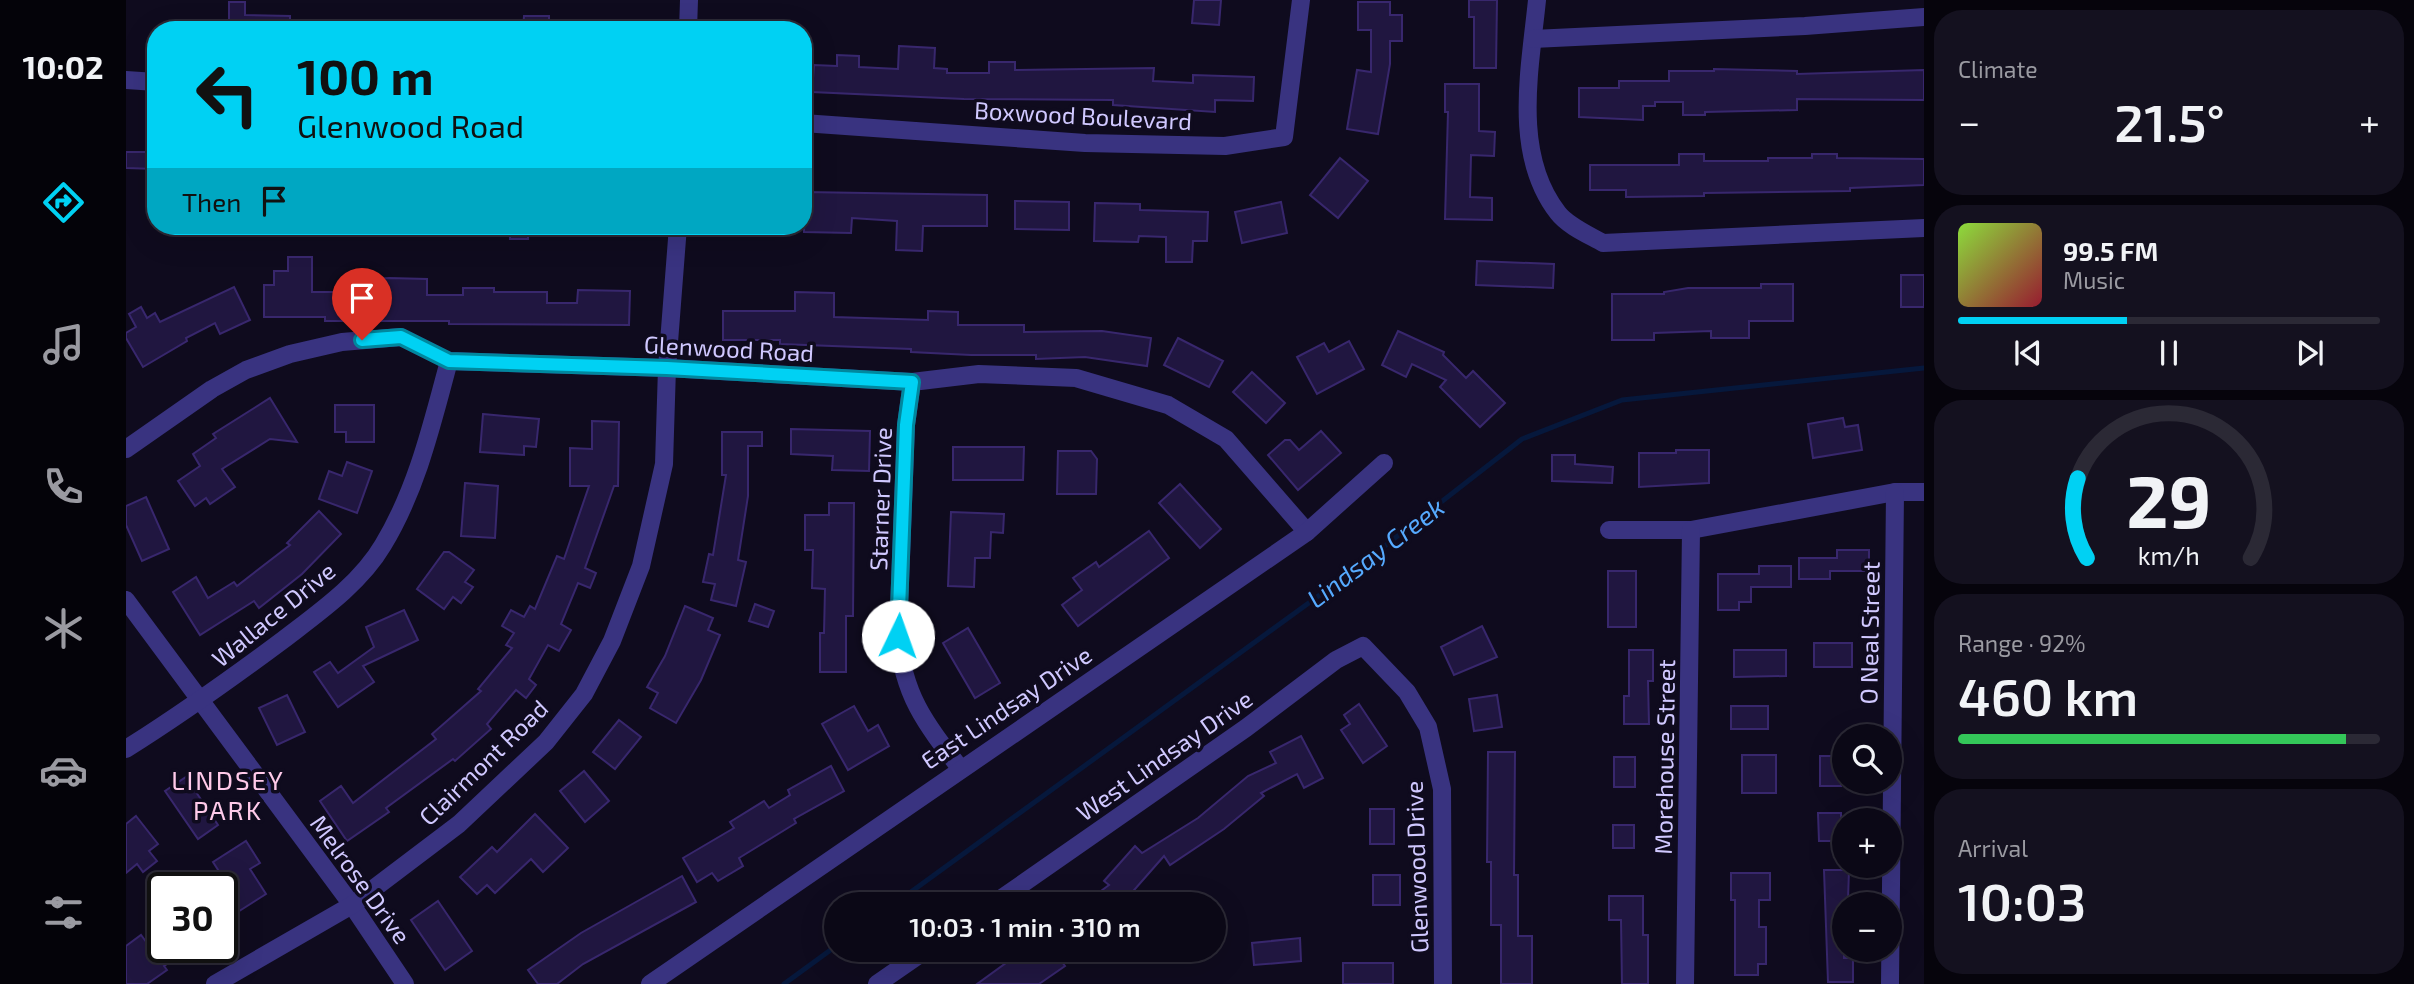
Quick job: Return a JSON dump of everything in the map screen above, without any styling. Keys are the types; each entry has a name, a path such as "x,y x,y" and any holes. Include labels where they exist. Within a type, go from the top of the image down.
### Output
{"street":[{"path":"688,21 689,0"},
{"name":"Boxwood Boulevard","path":"812,124 1085,143 1225,146 1283,137 1301,0"},
{"path":"1536,0 1527,119 1535,174 1560,215 1603,243 1707,236 1924,228"},
{"path":"1533,39 1805,26 1924,17"},
{"path":"126,80 147,81"},
{"name":"Clairmont Road","path":"215,984 352,905 459,824 546,742 584,694 612,641 641,566 664,464 667,368 677,235"},
{"name":"Glenwood Road","path":"126,449 212,389 246,370 290,354 342,342 401,337 449,361 667,368 912,382 979,374 1076,378 1168,405 1226,439 1307,532"},
{"name":"Wallace Drive","path":"126,749 200,702 317,614 357,578 382,548 400,513 424,451 449,361"},
{"name":"Starner Drive","path":"912,382 906,425 898,636 901,662 907,687 920,716 960,768"},
{"name":"East Lindsay Drive","path":"650,984 960,768 1307,532 1384,463"},
{"path":"1609,530 1691,530 1895,492 1924,492"},
{"name":"O Neal Street","path":"1890,984 1895,492"},
{"name":"Morehouse Street","path":"1685,984 1691,530"},
{"name":"Melrose Drive","path":"126,600 352,905 405,984"},
{"name":"West Lindsay Drive","path":"1011,892 1245,728 1336,660 1363,646"},
{"name":"Glenwood Drive","path":"1363,646 1407,692 1428,727 1442,789 1443,984"},
{"path":"877,984 909,962"}],"building":[{"path":"1194,0 1221,0 1219,25 1192,23"},
{"path":"1469,0 1497,0 1496,68 1474,68 1474,17 1469,17"},
{"path":"229,2 245,2 245,15 290,16 290,21 229,21"},
{"path":"1358,2 1390,2 1390,15 1402,15 1402,41 1390,41 1390,64 1378,134 1347,129 1357,70 1371,72 1371,30 1358,30"},
{"path":"524,16 549,16 549,21 524,21"},
{"path":"899,46 935,48 934,68 947,69 947,73 989,73 989,62 1015,62 1015,70 1154,68 1153,81 1193,83 1193,75 1254,77 1253,101 1215,100 1215,112 1113,105 1113,100 964,99 812,92 814,65 837,66 837,55 859,56 859,67 898,69"},
{"path":"1924,70 1924,100 1797,99 1797,110 1705,112 1705,115 1683,115 1683,102 1655,102 1655,106 1643,106 1643,120 1579,117 1579,88 1619,88 1619,81 1669,81 1669,71 1797,71 1797,74"},
{"path":"1445,84 1479,84 1479,131 1495,132 1494,156 1471,155 1470,197 1492,198 1492,220 1445,219 1448,112 1445,112"},
{"path":"126,152 147,152 147,169 126,168"},
{"path":"1679,154 1704,154 1704,161 1768,161 1768,158 1812,158 1812,154 1837,154 1837,158 1924,159 1924,185 1850,188 1850,191 1704,193 1704,196 1626,197 1626,190 1590,190 1590,165 1679,165"},
{"path":"1340,158 1368,181 1338,218 1310,195"},
{"path":"812,192 987,195 987,226 923,226 922,251 896,250 897,221 852,218 851,233 812,232"},
{"path":"1015,201 1069,202 1069,230 1015,229"},
{"path":"1281,202 1287,233 1242,243 1235,212"},
{"path":"1095,203 1140,204 1140,210 1208,212 1207,241 1193,241 1192,262 1166,262 1166,237 1139,236 1138,242 1094,241"},
{"path":"510,235 528,235 528,239 510,239"},
{"path":"288,257 312,257 312,292 339,292 339,281 389,278 427,279 427,295 463,295 463,288 494,288 494,292 547,292 547,303 577,303 578,290 630,291 629,325 449,324 449,321 325,321 325,317 264,317 264,285 274,285 274,271 288,271"},
{"path":"1477,261 1554,264 1553,288 1476,285"},
{"path":"1901,275 1924,275 1924,307 1901,307"},
{"path":"1761,284 1793,284 1793,321 1749,321 1749,338 1711,338 1711,331 1654,333 1654,340 1612,340 1612,294 1664,294 1688,288 1761,288"},
{"path":"234,287 250,320 220,334 215,323 186,338 187,341 143,367 126,338 126,333 136,327 129,314 141,307 147,318 155,313 160,322"},
{"path":"795,292 834,293 834,317 928,320 928,311 958,312 958,325 1024,325 1024,332 1102,331 1151,338 1147,366 1085,357 1036,359 1036,355 971,355 911,352 911,349 780,344 780,340 723,340 723,311 795,311"},
{"path":"1398,331 1444,352 1443,355 1466,378 1473,371 1505,403 1480,427 1440,387 1446,380 1412,364 1406,377 1382,365"},
{"path":"1178,338 1223,361 1209,387 1164,365"},
{"path":"1349,341 1364,369 1317,394 1297,357 1324,343 1329,352"},
{"path":"1252,372 1285,403 1266,423 1233,392"},
{"path":"270,398 297,442 270,439 222,469 235,487 210,504 206,498 195,506 178,481 200,466 193,454 216,438 213,434"},
{"path":"335,405 374,405 374,442 346,442 346,432 335,432"},
{"path":"483,414 539,419 536,447 524,446 524,455 480,452"},
{"path":"1843,418 1845,427 1858,425 1862,450 1813,458 1808,424"},
{"path":"592,421 619,422 618,486 614,486 585,568 596,573 590,588 578,583 561,624 571,630 559,651 548,645 529,679 536,685 526,698 516,690 487,724 491,729 455,761 453,759 386,808 389,812 347,841 320,801 341,786 353,803 436,739 432,734 481,691 478,689 512,648 506,645 514,633 502,626 511,610 524,617 530,606 535,609 557,556 564,559 589,486 570,486 570,448 592,449"},
{"path":"791,429 870,431 869,471 832,470 833,456 791,454"},
{"path":"1321,431 1341,453 1298,490 1268,455 1285,440 1290,440 1299,450"},
{"path":"722,432 762,432 762,446 748,446 748,496 738,560 746,562 736,606 711,600 715,584 703,582 709,554 713,555 726,475 722,475"},
{"path":"953,447 1024,447 1023,480 953,480"},
{"path":"1676,450 1709,450 1709,483 1639,487 1639,453 1676,453"},
{"path":"1058,451 1091,451 1097,459 1096,494 1057,494"},
{"path":"1552,455 1575,455 1575,464 1613,467 1612,483 1552,481"},
{"path":"347,462 372,471 357,513 319,499 329,471 342,476"},
{"path":"465,483 498,486 495,538 461,536"},
{"path":"1180,484 1221,529 1200,548 1159,503"},
{"path":"146,497 169,549 142,561 126,525 126,506"},
{"path":"829,503 854,503 853,616 846,616 846,672 820,672 820,633 824,633 825,589 812,588 813,550 805,550 805,515 829,515"},
{"path":"319,511 341,534 302,574 259,608 254,601 200,635 173,592 196,577 208,598 234,582 237,586 290,545 287,543"},
{"path":"951,512 1004,514 1003,533 991,532 990,558 975,558 974,587 948,586"},
{"path":"1149,531 1169,558 1078,626 1062,605 1082,590 1073,578 1096,562 1099,567"},
{"path":"1837,550 1869,550 1869,571 1830,571 1830,579 1799,579 1799,558 1837,558"},
{"path":"444,552 449,552 474,570 465,582 473,587 461,603 453,597 444,609 417,589"},
{"path":"1759,566 1791,566 1791,587 1751,587 1751,602 1739,602 1739,610 1718,610 1718,574 1759,574"},
{"path":"1608,571 1636,571 1636,627 1608,627"},
{"path":"755,604 774,611 768,627 749,621"},
{"path":"685,606 713,618 708,630 720,635 701,680 676,723 650,708 658,693 647,687 665,656"},
{"path":"404,610 418,640 363,666 374,682 338,707 314,672 330,662 338,673 374,647 366,627"},
{"path":"1482,626 1497,657 1454,675 1441,647"},
{"path":"968,628 1000,683 975,698 943,643"},
{"path":"1814,643 1852,643 1852,667 1814,667"},
{"path":"1629,650 1653,650 1653,681 1648,681 1649,724 1624,724 1624,696 1629,696"},
{"path":"1734,650 1786,650 1786,676 1734,677"},
{"path":"287,695 305,732 277,745 259,708"},
{"path":"1497,695 1502,727 1474,731 1469,699"},
{"path":"1359,704 1387,746 1363,763 1341,730 1350,724 1344,715"},
{"path":"854,706 868,731 878,725 889,746 848,770 822,724"},
{"path":"1731,706 1768,706 1768,729 1731,729"},
{"path":"619,720 641,737 615,769 593,752"},
{"path":"1301,736 1323,778 1304,788 1297,774 1261,793 1264,796 1224,829 1170,865 1164,856 1132,892 1100,892 1109,885 1104,881 1135,846 1142,853 1198,818 1248,776 1276,763 1270,752"},
{"path":"1488,752 1515,752 1514,875 1518,875 1518,936 1532,936 1532,984 1501,984 1501,925 1491,925 1491,862 1487,862"},
{"path":"1742,755 1776,755 1776,793 1742,793"},
{"path":"1820,756 1832,756 1832,786 1820,786"},
{"path":"1614,757 1635,757 1635,787 1614,787"},
{"path":"831,766 844,791 794,819 796,823 739,858 743,866 718,881 712,873 697,882 683,858 734,828 730,822 764,801 769,808 790,795 788,790"},
{"path":"584,771 609,801 585,822 560,791"},
{"path":"186,777 218,825 198,839 165,791"},
{"path":"1370,809 1394,809 1394,844 1370,844"},
{"path":"1818,813 1832,813 1832,841 1819,841"},
{"path":"535,814 568,848 543,872 531,859 495,893 487,885 477,894 460,877 492,847 497,852"},
{"path":"136,816 158,844 149,851 157,861 143,872 137,864 126,873 126,824"},
{"path":"1613,825 1634,825 1634,848 1613,848"},
{"path":"246,841 260,863 250,869 266,894 238,912 238,872 219,872 213,862"},
{"path":"1824,870 1832,870 1832,878 1849,878 1848,892 1832,892 1832,962 1853,962 1853,982 1828,982"},
{"path":"1731,873 1770,873 1770,900 1759,900 1759,927 1766,927 1766,964 1758,964 1758,975 1735,975 1735,900 1731,900"},
{"path":"1373,875 1400,875 1400,905 1373,905"},
{"path":"682,876 696,902 583,964 557,984 538,984 528,970 581,933"},
{"path":"1609,896 1643,896 1643,935 1648,935 1648,984 1622,984 1621,920 1609,920"},
{"path":"438,901 472,951 445,970 411,920"},
{"path":"141,935 147,943 147,963 169,963 164,966 167,970 147,984 126,984 126,946"},
{"path":"1300,938 1301,961 1254,965 1252,943"},
{"path":"1007,962 1062,962 1065,966 1039,984 977,984"},
{"path":"1343,963 1393,963 1393,984 1343,984"}],"waterway":[{"name":"Lindsay Creek","path":"911,892 1350,573 1522,439 1622,400 1924,368"},
{"name":"Lindsay Creek","path":"784,984 824,955"}],"district":[{"name":"LINDSEY PARK","path":"228,794"}],"route":[{"path":"362,340 401,337 449,361 667,368 912,382 906,425 898,636"}]}
